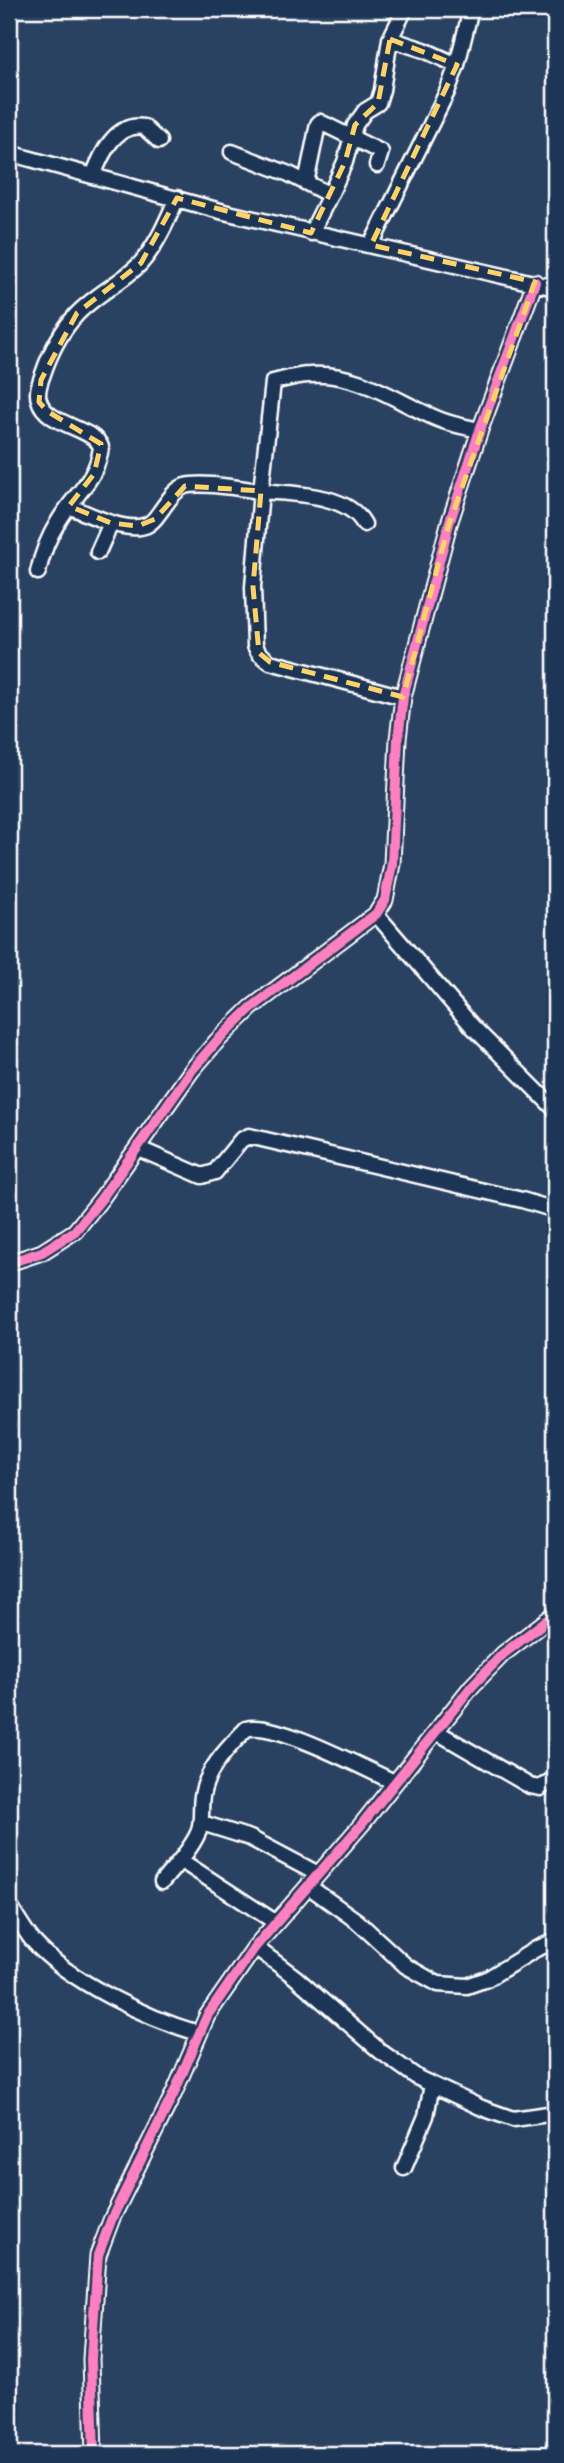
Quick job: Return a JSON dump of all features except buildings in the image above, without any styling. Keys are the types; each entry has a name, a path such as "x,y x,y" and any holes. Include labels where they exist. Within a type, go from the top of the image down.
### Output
{"street":[{"path":"312,233 345,162 355,125 365,111 378,103 390,39 405,9"},
{"path":"371,245 432,124 457,65 471,9"},
{"path":"390,39 457,65"},
{"path":"306,183 320,122 381,152 377,165"},
{"path":"93,176 102,153 128,128 144,127 159,141"},
{"path":"232,152 289,174 330,195"},
{"path":"9,153 312,233 555,288"},
{"path":"38,572 49,538 94,474 101,447 94,438 68,426 39,402 38,392 48,360 77,313 141,263 155,244 177,198"},
{"path":"9,1263 42,1252 75,1231 101,1199 192,1070 251,1008 376,914 385,900 392,864 398,739 403,698 449,524 480,430 535,282"},
{"path":"403,698 270,662 255,646 253,587 273,382 311,374 339,377 386,393 437,419 480,430"},
{"path":"69,506 111,523 147,525 175,492 185,486 218,486 297,495 343,504 358,514 364,524"},
{"path":"98,552 111,523"},
{"path":"376,914 473,1027 555,1110"},
{"path":"137,1147 202,1176 215,1172 241,1140 249,1136 555,1210"},
{"path":"94,2454 91,2358 98,2255 112,2218 174,2093 198,2033 227,1983 255,1947 362,1824 472,1686 503,1654 555,1614"},
{"path":"162,1882 197,1836 202,1823 200,1806 207,1778 219,1758 246,1729 251,1727 290,1735 394,1782"},
{"path":"437,1732 530,1786 540,1788 555,1778"},
{"path":"202,1823 250,1838 313,1880 406,1966 438,1984 467,1986 487,1979 536,1949 555,1941"},
{"path":"180,1860 275,1922"},
{"path":"11,1913 35,1942 64,1968 125,2004 198,2033"},
{"path":"255,1947 398,2065 432,2085 513,2119 555,2113"},
{"path":"404,2168 426,2116 432,2085"}],"highlighted area":[{"path":"390,39 457,65 371,245 535,282 449,524 403,697 270,662 259,653 253,587 261,491 185,486 155,519 138,526 111,523 69,506 94,474 101,444 47,411 39,402 41,380 77,313 141,263 177,198 311,233 345,162 355,125 378,103"}],"cycle path":[{"path":"9,1263 42,1252 75,1231 101,1199 192,1070 217,1041 251,1008 376,914 385,900 392,864 398,739 403,697 449,524 480,430 535,282"},
{"path":"94,2454 91,2359 98,2255 112,2218 174,2093 207,2016 255,1947 362,1824 472,1686 503,1654 555,1614"}]}
